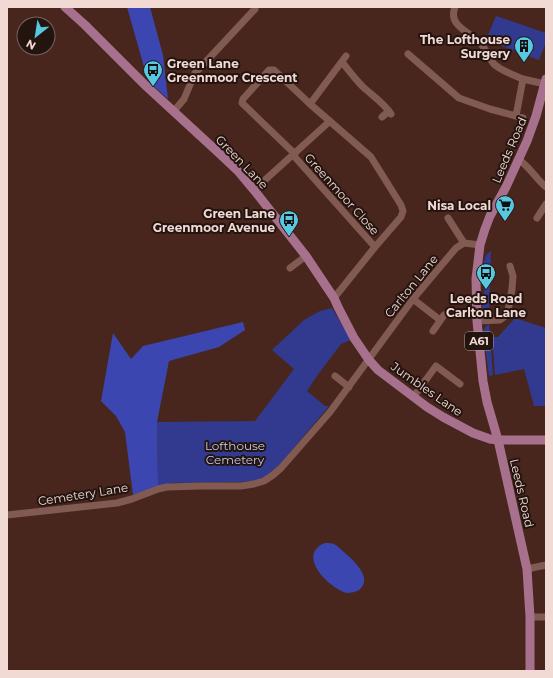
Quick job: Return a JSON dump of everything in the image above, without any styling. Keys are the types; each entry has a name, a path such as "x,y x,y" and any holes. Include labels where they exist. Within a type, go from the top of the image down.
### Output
{"main road":[{"name":"Green Lane","path":"65,7 144,84 239,172 306,256 334,298 354,338 369,360"},
{"name":"Leeds Road","path":"530,671 530,617 527,569 483,381 477,321 476,279 480,246 485,229 527,141 536,116 545,82"},
{"name":"Jumbles Lane","path":"369,360 378,370 443,417 464,429 498,440 546,440"}],"street":[{"path":"455,7 453,16 456,22 461,28 482,44 495,65 523,79 545,82"},
{"path":"171,109 184,99 195,73 255,10"},
{"path":"408,54 417,57 459,98 519,117 523,79"},
{"path":"334,298 401,217 403,211 393,191 371,157 310,104 344,59 352,75 390,112 382,117"},
{"name":"Greenmoor Close","path":"310,104 274,70 269,70 243,99 242,103 294,154 375,247"},
{"path":"254,190 330,121"},
{"path":"519,160 529,168 546,187"},
{"path":"536,218 546,204"},
{"path":"448,218 464,243 480,246"},
{"name":"Carlton Lane","path":"369,360 413,299 456,248 464,243"},
{"path":"290,268 306,256"},
{"path":"477,321 500,320 507,315 513,276 510,266"},
{"path":"413,299 442,318 433,331"},
{"name":"Cemetery Lane","path":"7,515 117,503 167,487 241,486 264,481 273,475 330,412 369,360"},
{"path":"414,396 436,366 460,384"},
{"path":"335,376 349,387"},
{"path":"527,569 546,565"},
{"path":"530,617 546,617"}],"green space":[{"path":"496,16 546,33 546,42 539,60 486,40"},
{"path":"491,251 489,316 483,312 482,300 485,287 483,269 484,262 485,257"},
{"name":"Lofthouse Cemetery","path":"332,308 351,340 341,344 307,391 325,406 329,406 282,462 268,475 254,481 172,483 158,486 157,422 255,421 294,369 272,350 304,320 320,311"},
{"path":"515,318 546,328 546,406 534,406 524,369 495,375 492,337 498,337"},
{"path":"489,324 493,375 489,376 483,331"}],"shaded area":[{"path":"127,7 150,7 163,55 168,99 148,81"},
{"path":"243,322 245,330 219,347 169,361 157,422 158,486 133,495 125,432 116,416 101,401 113,333 131,359 143,346"},
{"path":"325,543 334,544 357,564 364,580 363,585 359,590 347,593 340,590 325,579 318,571 314,563 313,555 317,548"}],"place":[{"name":"The Lofthouse Surgery","path":"524,63"},
{"name":"Green Lane Greenmoor Crescent","path":"153,87"},
{"name":"Nisa Local","path":"505,222"},
{"name":"Green Lane Greenmoor Avenue","path":"289,237"},
{"name":"Leeds Road Carlton Lane","path":"486,290"}]}
